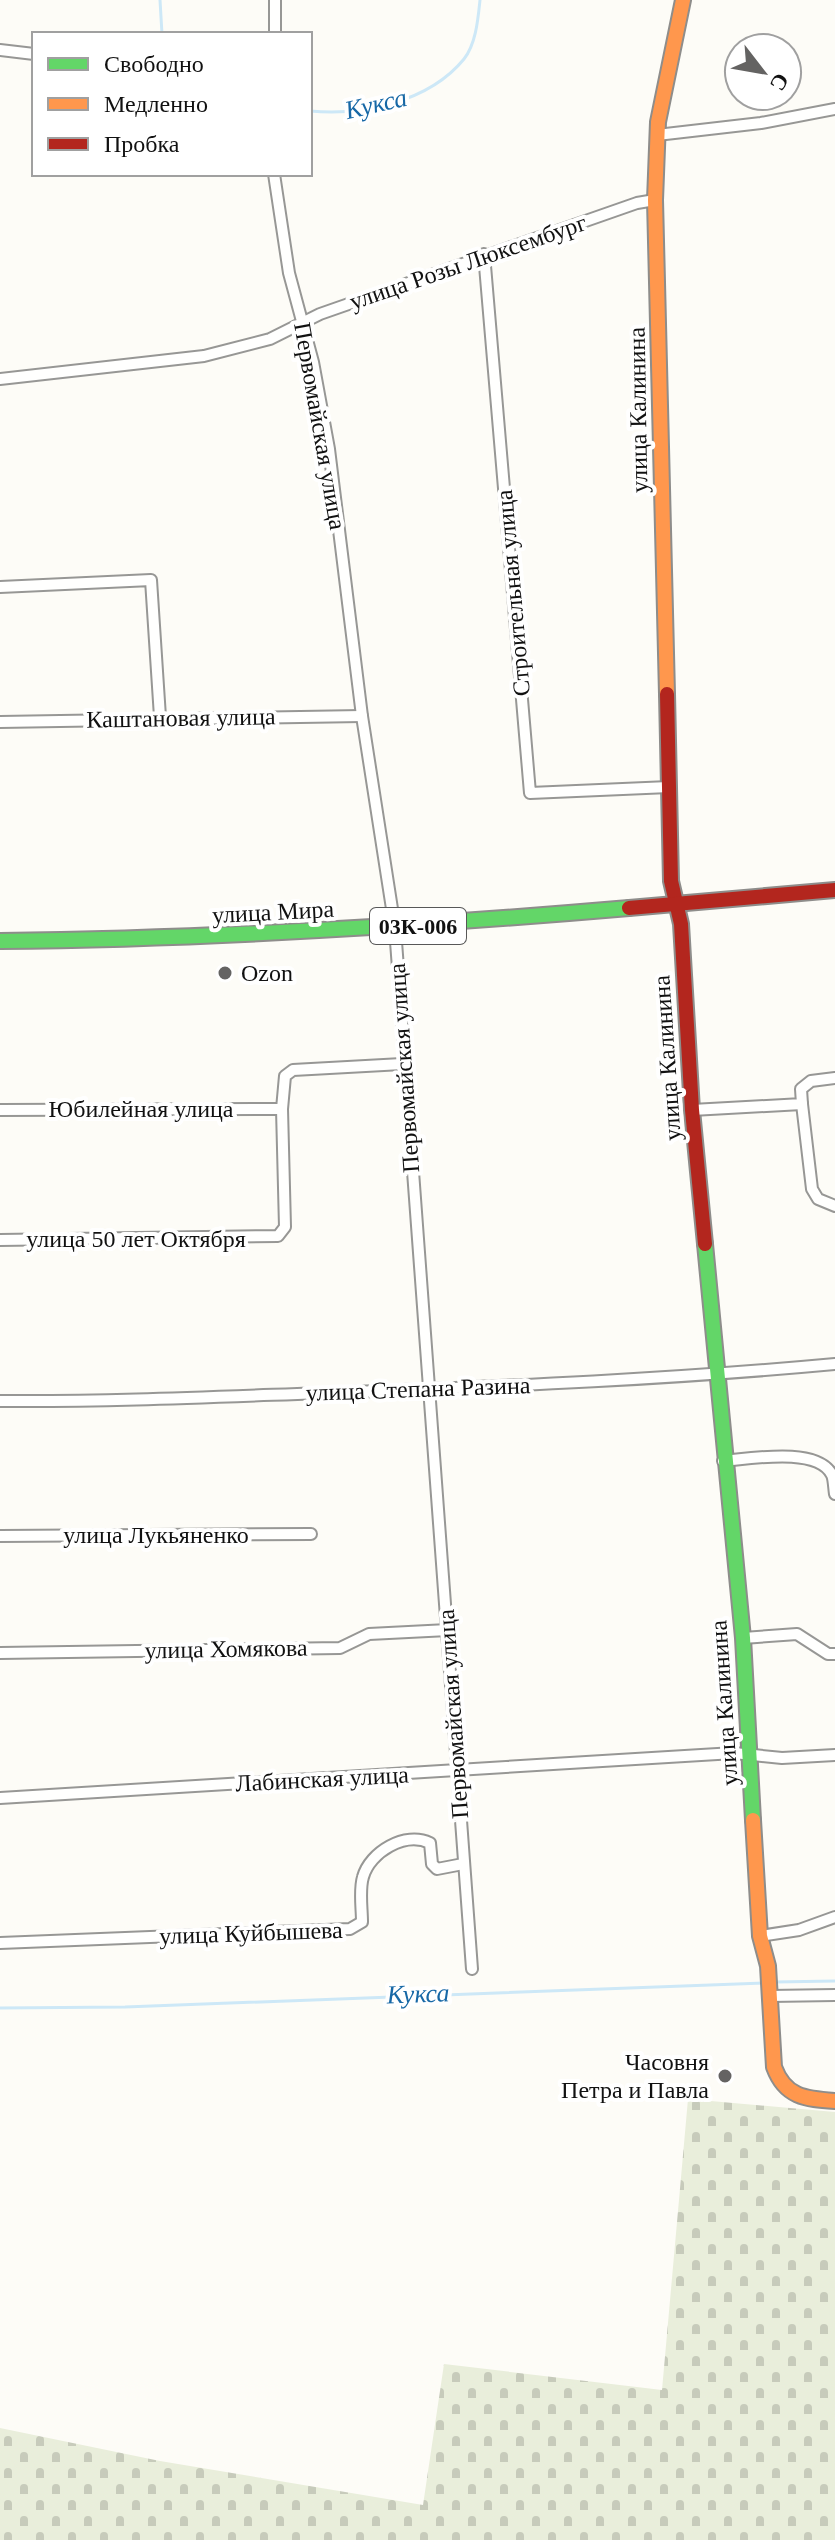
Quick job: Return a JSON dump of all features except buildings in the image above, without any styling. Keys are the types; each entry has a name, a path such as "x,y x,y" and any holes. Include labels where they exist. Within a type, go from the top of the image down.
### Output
{"street":[{"path":"275,0 275,32"},
{"name":"улица Калинина","path":"683,0 657,135 655,200 671,881 681,924 692,1110 715,1375 743,1638 760,1936 768,1966 777,2079 788,2092 803,2098 835,2101"},
{"path":"0,50 32,54"},
{"path":"657,135 733,127 835,109"},
{"name":"Первомайская улица","path":"274,176 289,273 303,322 329,449 362,716 395,928 402,1064 430,1389 472,1969"},
{"name":"улица Розы Люксембург","path":"0,379 204,356 270,339 303,322 484,254 637,203 655,200"},
{"name":"Строительная улица","path":"484,254 530,793 669,787"},
{"path":"0,587 151,580 160,717"},
{"name":"Каштановая улица","path":"0,722 362,716"},
{"name":"улица Мира","path":"0,941 171,939 395,928 835,890"},
{"name":"улица 50 лет Октября","path":"0,1240 278,1236 285,1227 282,1109 285,1076 293,1070 402,1064"},
{"path":"835,1078 811,1081 801,1089 812,1189 818,1199 835,1206"},
{"path":"692,1110 802,1104"},
{"name":"Юбилейная улица","path":"0,1110 282,1109"},
{"name":"улица Степана Разина","path":"0,1401 86,1402 430,1389 715,1375 835,1364"},
{"path":"723,1461 802,1456 820,1462 832,1474 835,1494"},
{"name":"улица Лукьяненко","path":"0,1536 311,1534"},
{"name":"улица Хомякова","path":"0,1653 340,1648 369,1634 448,1630"},
{"path":"743,1638 797,1634 828,1654 835,1654"},
{"name":"Лабинская улица","path":"0,1798 751,1754 782,1758 835,1755"},
{"name":"улица Куйбышева","path":"0,1943 350,1929 362,1922 364,1872 370,1862 394,1843 423,1840 430,1843 432,1864 437,1869 463,1864"},
{"path":"760,1936 799,1930 835,1917"},
{"path":"770,1992 835,1995"}],"green space":[{"path":"688,2099 835,2112 835,2540 0,2540 0,2428 160,2461 423,2505 444,2364 662,2390"}],"waterway":[{"name":"Кукса","path":"160,0 162,32"},
{"name":"Кукса","path":"312,111 372,108 414,96 432,86 449,74 468,53 476,31 480,0"},
{"name":"Кукса","path":"775,1982 835,1981"},
{"name":"Кукса","path":"0,2008 125,2007 764,1983"}],"traffic: fast":[{"path":"0,941 158,938 315,930 629,908"},
{"path":"705,1244 743,1638 753,1820"}],"traffic: slow":[{"path":"667,694 655,200 658,122 683,0"},
{"path":"753,1820 760,1936 768,1966 774,2067 784,2085 797,2094 835,2101"}],"traffic: jam":[{"path":"667,694 671,881 681,924 692,1110 705,1244"},
{"path":"629,908 835,890"}],"place":[{"name":"Ozon","path":"225,973"},
{"name":"Часовня Петра и Павла","path":"725,2076"}]}
